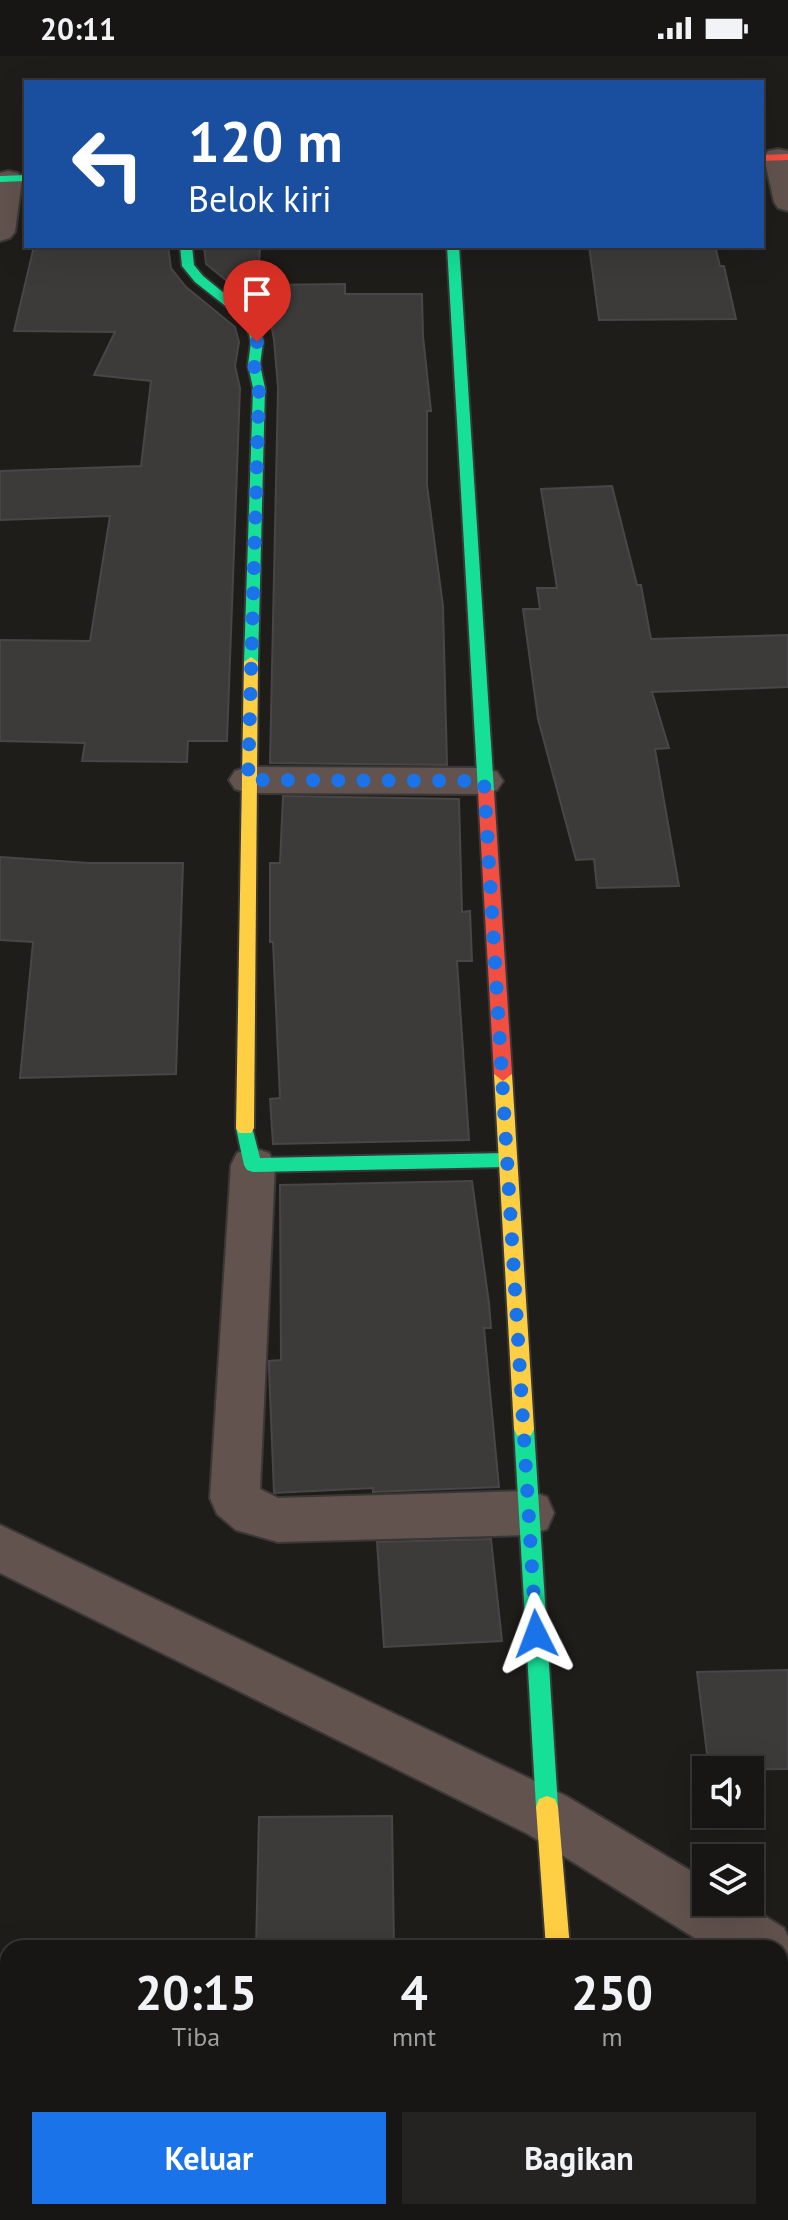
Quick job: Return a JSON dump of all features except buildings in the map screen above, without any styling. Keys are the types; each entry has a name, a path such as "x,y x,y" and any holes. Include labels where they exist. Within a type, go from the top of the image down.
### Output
{"street":[{"path":"776,157 788,202"},
{"path":"0,232 11,179"},
{"path":"186,248 188,266 206,287 227,299 252,321 257,342 254,365 259,388 248,780 245,1133 253,1165 235,1498 254,1514 278,1520 529,1513"},
{"path":"453,248 547,1815 557,1940"},
{"path":"248,780 484,781"},
{"path":"253,1165 508,1160"},
{"path":"0,1548 547,1815 751,1940"}],"traffic: fast":[{"path":"0,179 24,178"},
{"path":"186,248 188,266 199,279 252,321 257,342 254,365 259,388 251,662"},
{"path":"453,248 486,791"},
{"path":"245,1128 253,1165 508,1160"},
{"path":"524,1429 547,1807"}],"traffic: slow":[{"path":"245,1128 251,662"},
{"path":"503,1074 524,1429"},
{"path":"547,1807 557,1940"}],"traffic: jam":[{"path":"764,158 788,157"},
{"path":"486,791 503,1074"}],"route":[{"path":"257,342 254,365 259,388 248,780 484,781 536,1634"}]}
